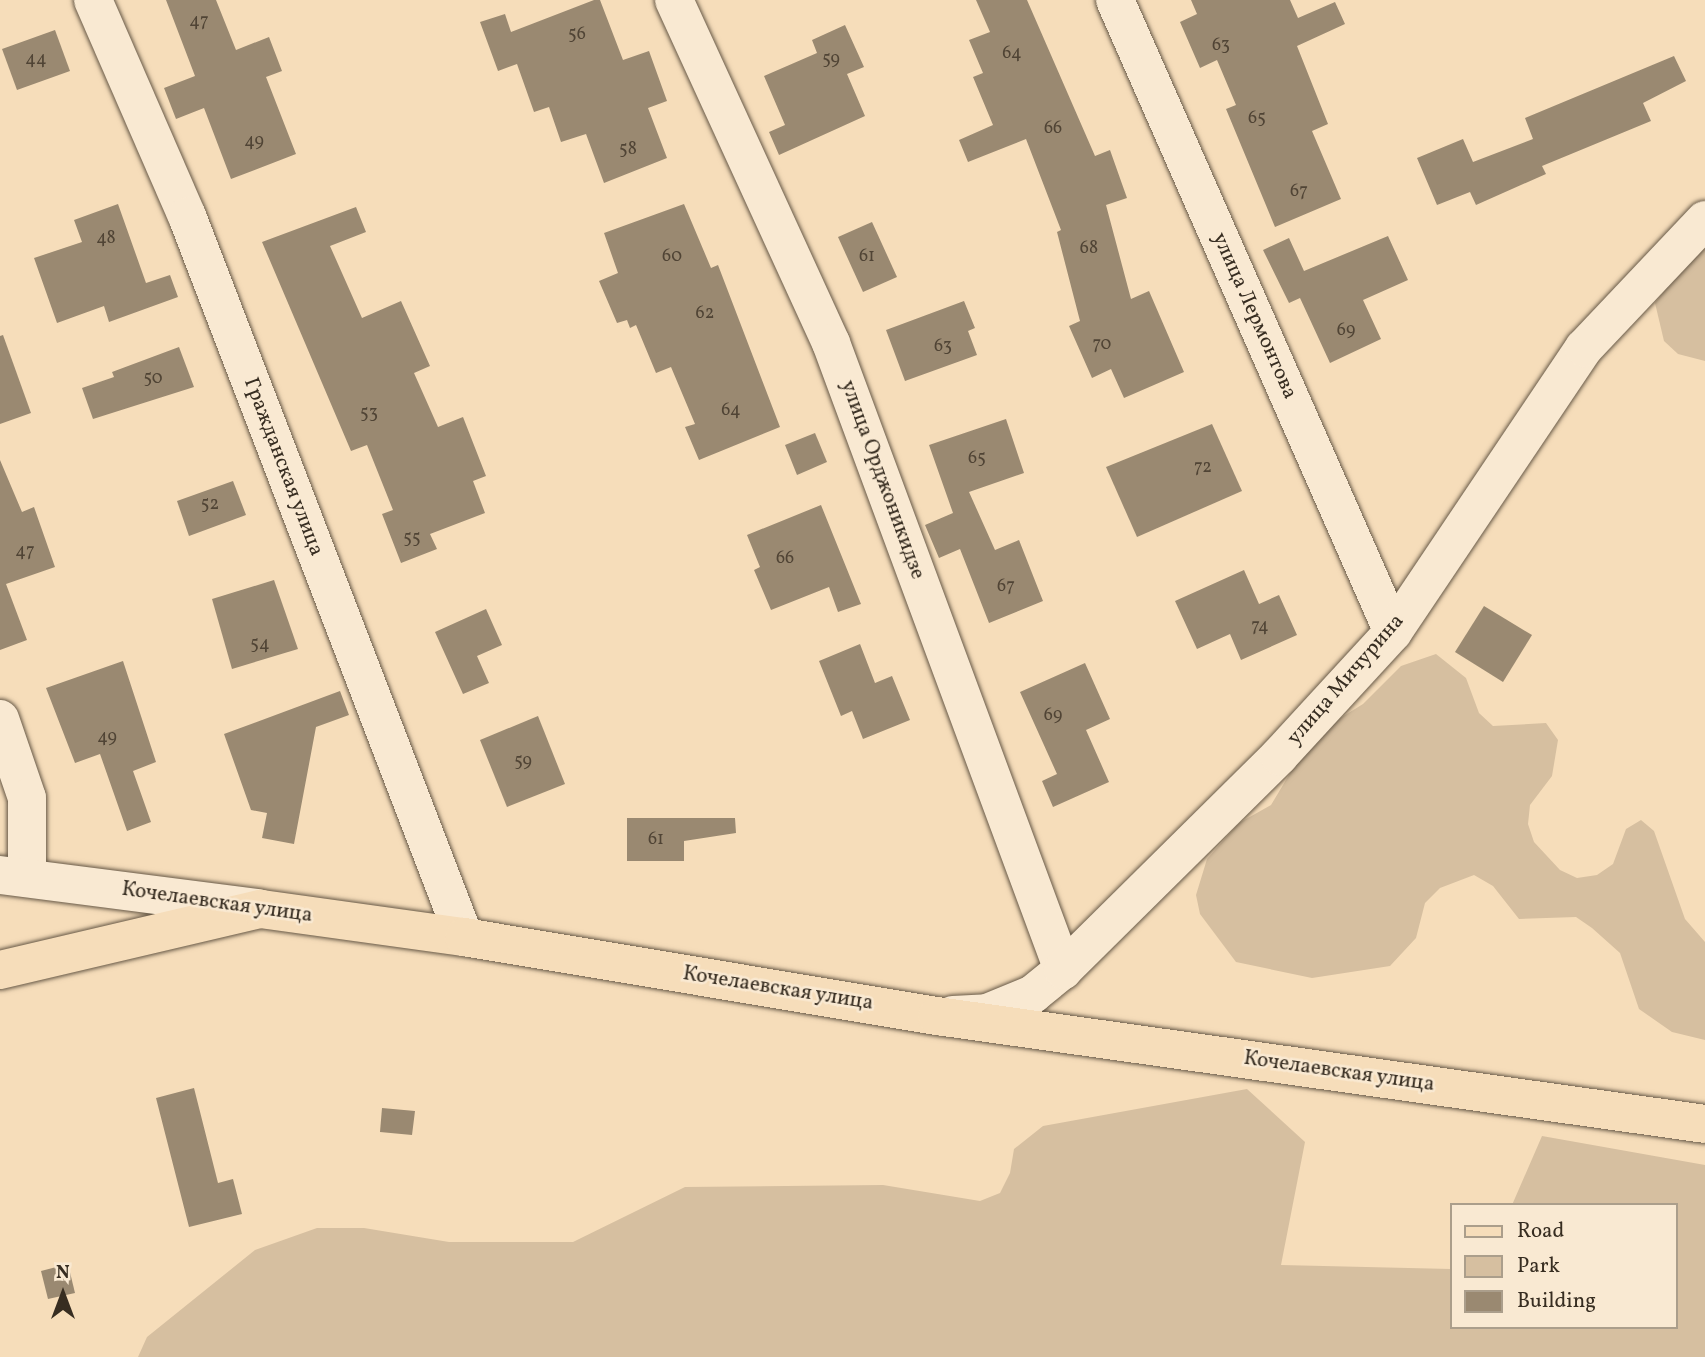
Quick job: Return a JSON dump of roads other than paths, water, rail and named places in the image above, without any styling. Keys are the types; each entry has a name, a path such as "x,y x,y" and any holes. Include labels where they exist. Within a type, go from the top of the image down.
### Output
{"main road":[{"name":"Кочелаевская улица","path":"261,909 464,937 937,1016 1705,1124"},
{"path":"0,970 261,909"}],"street":[{"name":"Гражданская улица","path":"93,0 187,216 464,937"},
{"name":"улица Орджоникидзе","path":"674,0 831,342 1063,970"},
{"name":"улица Лермонтова","path":"1115,0 1393,632"},
{"name":"улица Мичурина","path":"937,1016 987,1013 1033,994 1063,970 1279,756 1393,632 1584,348 1705,220"},
{"path":"0,719 27,798 13,876"},
{"name":"Кочелаевская улица","path":"13,876 261,909"}]}
